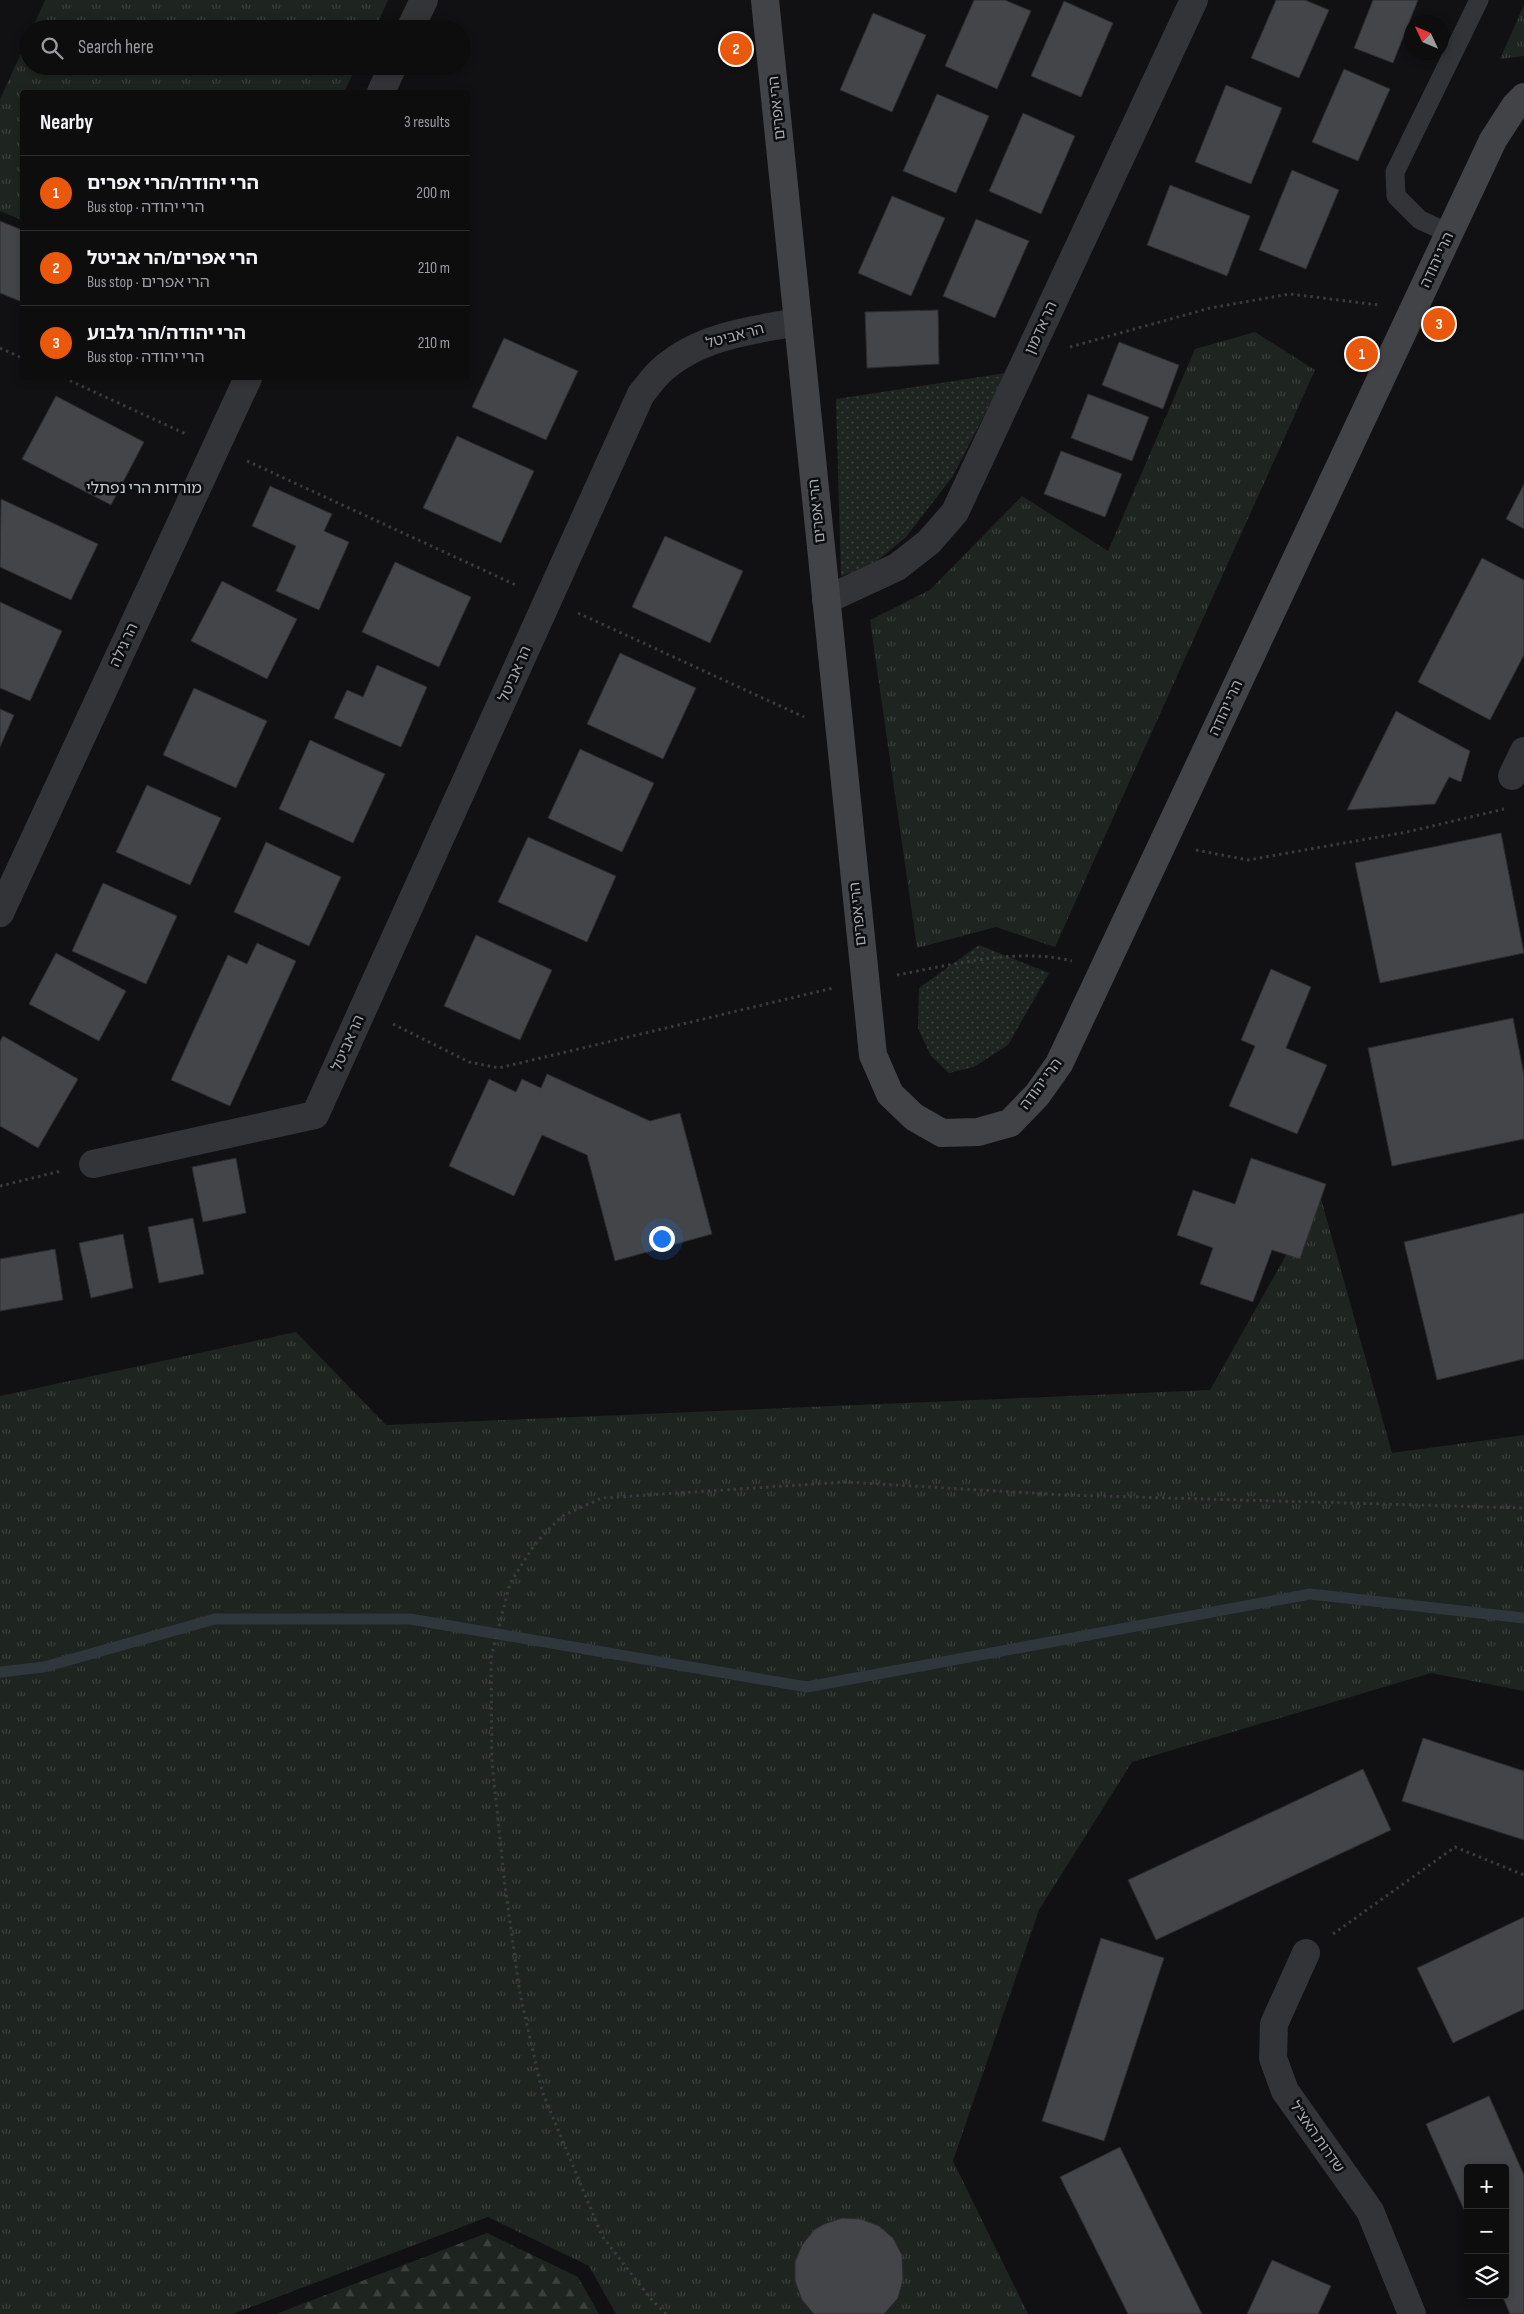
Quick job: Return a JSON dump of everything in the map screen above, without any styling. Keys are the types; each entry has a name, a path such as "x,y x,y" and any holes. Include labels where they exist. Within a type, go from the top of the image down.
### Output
{"street":[{"path":"414,20 424,0"},
{"name":"הרי אפרים","path":"765,0 868,1022"},
{"name":"הר אדמון","path":"826,600 897,567 929,542 955,512 1194,0"},
{"path":"382,90 389,75"},
{"name":"הרי יהודה","path":"868,1022 873,1055 890,1094 914,1117 942,1133 978,1132 1010,1123 1037,1095 1059,1064 1493,140 1515,106 1524,97"},
{"name":"הר אביטל","path":"93,1164 315,1115 641,394 663,368 695,348 730,335 798,322"},
{"name":"הר גילה","path":"0,913 247,380"},
{"path":"1512,776 1524,751"},
{"name":"שדרות האצ\"ל","path":"1306,1954 1274,2024 1273,2058 1285,2091 1370,2211 1412,2314"}],"lane":[{"path":"1450,234 1420,220 1396,196 1395,172 1480,0"}],"path":[{"path":"1026,360 1210,308 1290,294 1414,309"},
{"path":"0,348 20,357"},
{"path":"68,380 840,733"},
{"path":"1162,844 1248,860 1407,832 1509,808"},
{"path":"364,1009 469,1062 499,1068 864,980 1014,956 1062,959 1103,970"},
{"path":"0,1186 93,1164"},
{"path":"666,2314 650,2298 602,2236 542,2091 520,1994 505,1886 492,1763 491,1658 510,1583 535,1544 562,1516 602,1498 845,1482 1074,1495 1524,1508"},
{"path":"1306,1954 1455,1847 1524,1875"}],"green space":[{"path":"45,0 388,0 379,20 36,20"},
{"path":"1524,5 1524,56 1500,59"},
{"path":"20,56 20,75 352,75 345,90 20,90 20,219 0,211 0,99"},
{"path":"1255,332 1315,370 1055,947 996,927 917,948 870,620 930,590 1022,496 1108,551 1195,349"},
{"path":"1006,373 953,476 906,537 871,566 841,576 836,399"},
{"path":"979,945 1049,973 1008,1045 974,1067 949,1073 931,1056 918,1028 919,988"},
{"path":"1320,1195 1392,1453 1524,1435 1524,1691 1431,1673 1132,1762 1039,1910 953,2161 1028,2314 616,2314 589,2266 488,2217 233,2314 0,2314 0,1396 296,1332 386,1425 1210,1390"},
{"path":"487,2233 578,2277 599,2314 276,2314"}],"building":[{"path":"974,0 1005,0 1031,11 997,89 945,66"},
{"path":"1276,0 1305,0 1329,10 1299,78 1251,58"},
{"path":"1373,0 1418,0 1412,15 1404,15 1404,35 1393,63 1354,48"},
{"path":"1064,1 1113,23 1081,97 1031,76"},
{"path":"873,13 926,35 892,112 840,90"},
{"path":"1344,69 1390,89 1358,161 1312,142"},
{"path":"1226,85 1282,108 1251,184 1195,162"},
{"path":"937,94 989,116 956,193 903,171"},
{"path":"1023,113 1075,136 1041,214 989,191"},
{"path":"1292,170 1339,190 1306,269 1259,250"},
{"path":"1170,185 1250,216 1227,276 1147,245"},
{"path":"892,196 945,218 911,296 858,273"},
{"path":"976,219 1029,241 995,318 943,296"},
{"path":"0,221 20,229 20,301 0,293"},
{"path":"938,310 939,364 867,368 865,312"},
{"path":"504,338 578,371 546,440 472,407"},
{"path":"1119,342 1179,365 1163,409 1102,385"},
{"path":"1088,394 1149,417 1132,461 1071,438"},
{"path":"56,396 144,442 111,505 22,459"},
{"path":"457,436 534,471 501,543 423,508"},
{"path":"1061,451 1122,474 1105,517 1044,494"},
{"path":"1524,484 1524,529 1506,519"},
{"path":"270,486 332,514 324,531 349,542 319,610 276,591 296,546 252,526"},
{"path":"1,499 98,544 71,600 0,567"},
{"path":"665,536 743,571 710,643 632,607"},
{"path":"1482,558 1524,580 1524,655 1490,720 1418,682"},
{"path":"395,562 471,597 439,667 362,632"},
{"path":"222,581 297,619 267,679 191,641"},
{"path":"0,602 62,631 30,701 0,688"},
{"path":"620,653 696,688 663,759 587,724"},
{"path":"377,665 427,687 401,747 334,718 347,690 363,697"},
{"path":"194,688 267,721 236,788 163,755"},
{"path":"0,709 14,715 0,747"},
{"path":"1396,711 1470,751 1461,782 1449,777 1435,804 1347,810"},
{"path":"310,740 385,774 353,843 279,809"},
{"path":"580,749 654,783 622,852 548,818"},
{"path":"147,785 221,818 190,885 116,852"},
{"path":"1501,833 1524,953 1380,983 1355,863"},
{"path":"528,837 616,876 587,942 498,902"},
{"path":"266,842 341,877 309,946 234,912"},
{"path":"103,883 177,916 146,984 72,951"},
{"path":"476,935 552,970 520,1040 444,1006"},
{"path":"257,943 296,961 230,1106 171,1080 228,955 247,964"},
{"path":"56,953 126,991 99,1041 29,1004"},
{"path":"1271,969 1311,987 1286,1048 1327,1065 1297,1134 1229,1106 1255,1046 1241,1040"},
{"path":"1513,1018 1524,1075 1524,1139 1392,1166 1368,1048"},
{"path":"3,1036 78,1079 38,1148 0,1126 0,1041"},
{"path":"547,1074 650,1121 680,1113 712,1234 615,1261 587,1155 542,1135 514,1196 449,1166 489,1079 516,1092 522,1079 541,1088"},
{"path":"236,1158 246,1213 203,1222 192,1167"},
{"path":"1251,1158 1326,1184 1300,1259 1272,1250 1253,1302 1200,1284 1213,1248 1177,1235 1193,1190 1235,1204"},
{"path":"1524,1213 1524,1359 1437,1380 1404,1242"},
{"path":"193,1218 204,1274 159,1283 148,1227"},
{"path":"123,1234 133,1288 91,1298 79,1243"},
{"path":"55,1249 63,1300 0,1311 0,1259"},
{"path":"1423,1738 1524,1771 1524,1840 1402,1801"},
{"path":"1363,1769 1391,1830 1156,1940 1128,1880"},
{"path":"1524,1917 1524,2009 1453,2043 1417,1968"},
{"path":"1101,1938 1164,1958 1104,2141 1042,2121"},
{"path":"1489,2096 1524,2175 1524,2314 1510,2314 1504,2299 1509,2299 1509,2164 1464,2164 1464,2210 1426,2124"},
{"path":"1120,2147 1202,2314 1128,2314 1060,2177"},
{"path":"842,2218 861,2219 879,2226 893,2238 902,2255 903,2280 898,2298 884,2314 814,2314 802,2300 795,2281 795,2262 802,2245 814,2230 824,2224"},
{"path":"1272,2260 1331,2286 1318,2314 1247,2314"}],"waterway":[{"path":"0,1672 44,1667 215,1619 410,1619 807,1687 1310,1594 1524,1618"}],"place":[{"name":"הרי אפרים/הר אביטל","path":"736,49"},
{"name":"הרי יהודה/הר גלבוע","path":"1439,324"},
{"name":"הרי יהודה/הרי אפרים","path":"1362,354"}],"district":[{"name":"מורדות הרי נפתלי","path":"144,488"}]}
